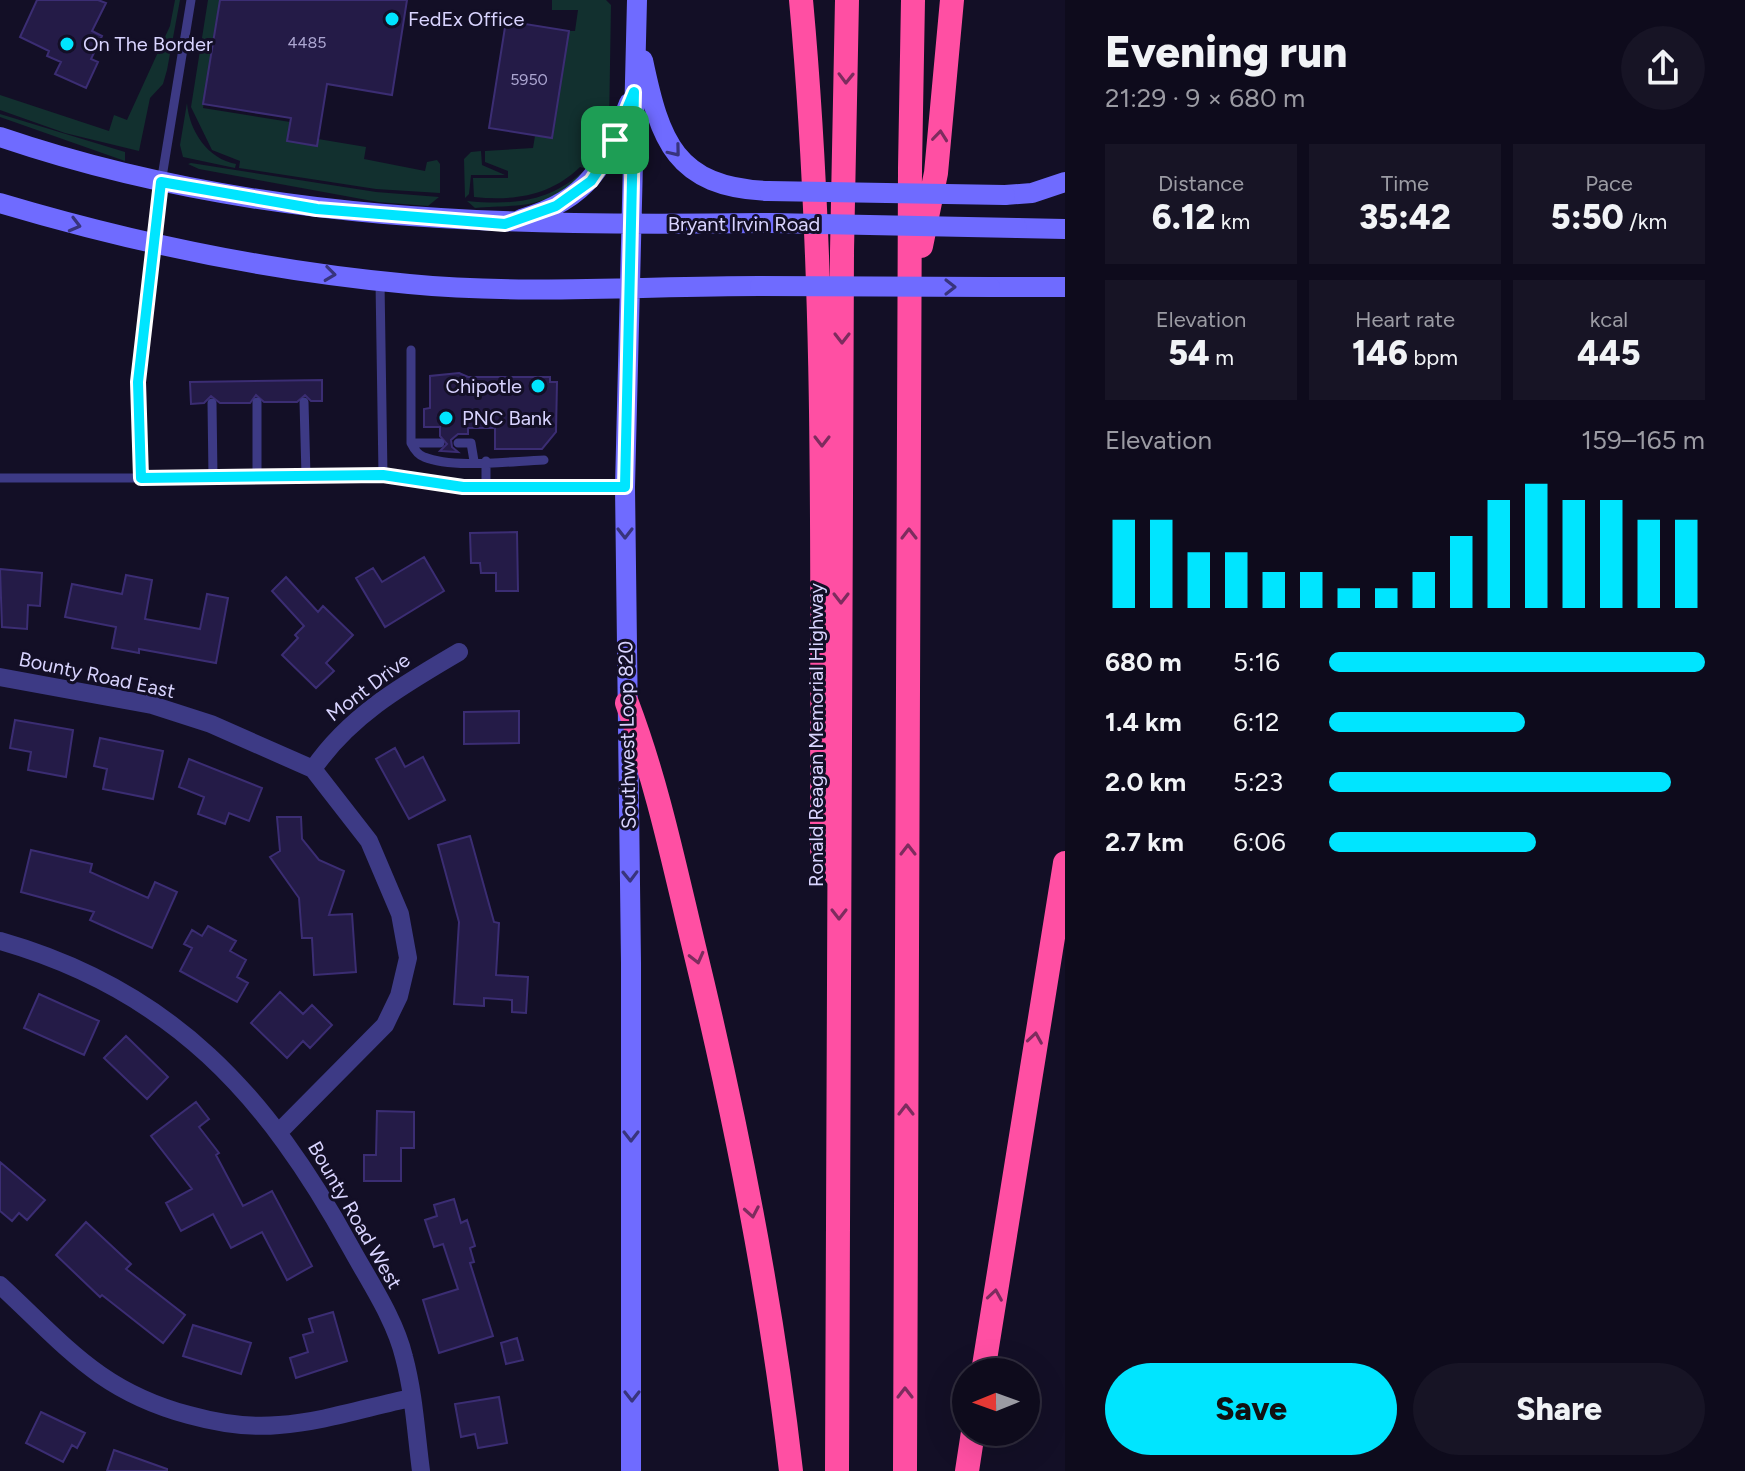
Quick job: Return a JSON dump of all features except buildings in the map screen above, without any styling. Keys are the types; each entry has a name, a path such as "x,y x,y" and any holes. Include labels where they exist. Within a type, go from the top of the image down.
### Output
{"highway":[{"path":"801,0 810,101 822,354 822,851 840,882"},
{"name":"Ronald Reagan Memorial Highway","path":"837,1471 842,251 847,0"},
{"path":"905,1471 913,0"},
{"path":"911,295 936,173 952,0"},
{"path":"627,703 653,773 723,1064 765,1291 791,1471"},
{"path":"985,1358 1065,863"},
{"path":"967,1471 971,1446"}],"main road":[{"name":"Southwest Loop 820","path":"631,1471 631,993 625,487 627,287 637,0"},
{"path":"636,25 655,114 672,149 686,165 724,186 768,191 1005,195 1032,193 1065,182"},
{"path":"505,224 556,206 591,181 607,157 634,92"},
{"name":"Bryant Irvin Road","path":"0,137 74,161 161,182 331,210 505,224 771,223 1065,229"},
{"path":"0,203 151,244 274,268 444,286 1065,287"}],"street":[{"name":"Mont Drive","path":"313,769 331,743 355,719 459,652"},
{"name":"Bounty Road East","path":"0,677 152,705 211,724 313,769 369,841 400,914 408,958 399,996 385,1025 280,1131"},
{"name":"Bounty Road West","path":"0,941 93,974 174,1023 236,1082 280,1131 314,1181 380,1302 404,1354 421,1471"},
{"path":"0,1285 69,1353 108,1383 150,1404 222,1424 279,1425 411,1398"}],"lane":[{"path":"141,478 138,382 151,244 191,0"},
{"path":"380,280 383,475"},
{"path":"411,350 411,443 423,457 474,461 544,460"},
{"path":"257,402 257,476"},
{"path":"304,402 306,476"},
{"path":"212,403 213,477"},
{"path":"411,443 440,443"},
{"path":"458,443 471,443 474,461"},
{"path":"486,461 486,487"},
{"path":"0,478 383,475 486,487 625,487"}],"green space":[{"path":"175,0 180,0 167,70 163,84 150,98 139,151 65,133 0,110 0,95 109,131 114,115 127,120 170,26"},
{"path":"208,0 220,0 203,108 290,122 288,141 317,146 318,139 366,147 364,159 425,171 427,162 437,160 440,164 440,193 376,189 239,168 240,161 212,150 191,107"},
{"path":"552,0 606,0 611,5 609,125 590,170 580,167 556,184 531,194 503,198 474,197 473,178 508,178 508,171 485,162 485,151 533,148 535,136 552,138 569,31 575,31 578,10 552,10"},
{"path":"187,103 192,124 202,142 217,156 236,164 235,168 183,157 180,145"},
{"path":"0,114 125,152 125,161 0,117"},
{"path":"481,151 482,165 505,175 471,175 469,194 465,198 464,159 471,152"},
{"path":"188,164 376,192 439,197 428,206 378,202 199,169"},
{"path":"580,174 583,177 554,196 529,204 475,208 467,201 498,203 527,200 554,191"}],"place":[{"name":"FedEx Office","path":"392,19"},
{"name":"On The Border","path":"67,44"},
{"name":"Chipotle","path":"538,386"},
{"name":"PNC Bank","path":"446,418"}],"route":[{"path":"634,92 627,287 625,487 463,487 383,475 141,478 138,382 151,244 161,182 317,209 384,217 505,224 556,206 577,193 599,171 615,140 634,92"}]}
